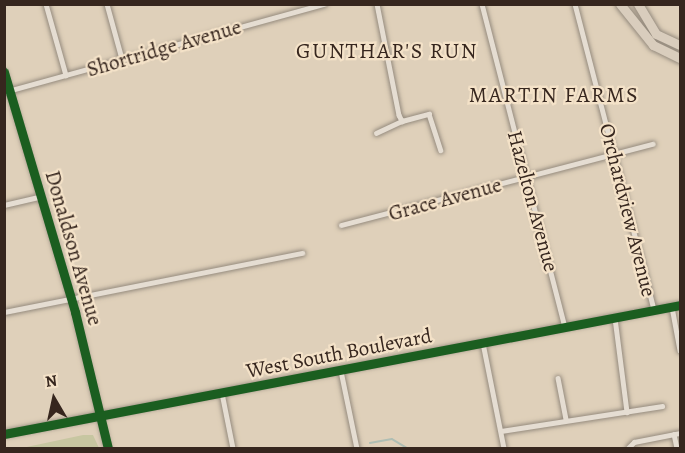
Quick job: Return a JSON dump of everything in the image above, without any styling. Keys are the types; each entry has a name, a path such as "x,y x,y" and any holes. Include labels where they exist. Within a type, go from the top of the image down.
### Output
{"highway":[{"path":"620,4 653,45 681,58"},
{"path":"638,4 656,34 681,45"}],"street":[{"path":"46,4 66,75"},
{"path":"107,4 122,59"},
{"name":"Shortridge Avenue","path":"4,92 324,4"},
{"path":"376,4 402,121"},
{"name":"Hazelton Avenue","path":"482,4 565,327"},
{"name":"Orchardview Avenue","path":"575,4 654,310"},
{"name":"Donaldson Avenue","path":"4,72 12,90 39,196 71,298 108,448"},
{"path":"376,133 402,121 429,114 441,150"},
{"name":"Grace Avenue","path":"341,225 653,144"},
{"path":"4,205 39,196"},
{"path":"4,312 302,253"},
{"name":"West South Boulevard","path":"4,434 681,305"},
{"path":"672,307 681,350"},
{"path":"615,318 627,412"},
{"path":"483,343 504,448"},
{"path":"341,371 357,448"},
{"path":"558,378 566,419"},
{"path":"222,393 233,448"},
{"path":"501,431 566,419 662,406"},
{"path":"628,448 634,442 681,433"},
{"path":"674,435 677,448"}],"green space":[{"path":"83,435 93,435 99,448 22,448"}],"waterway":[{"path":"370,443 392,439 407,448"}],"cycle path":[{"path":"4,72 75,312 108,448"},
{"path":"4,434 680,305"}],"district":[{"name":"GUNTHAR'S RUN","path":"387,52"},
{"name":"MARTIN FARMS","path":"554,96"}]}
